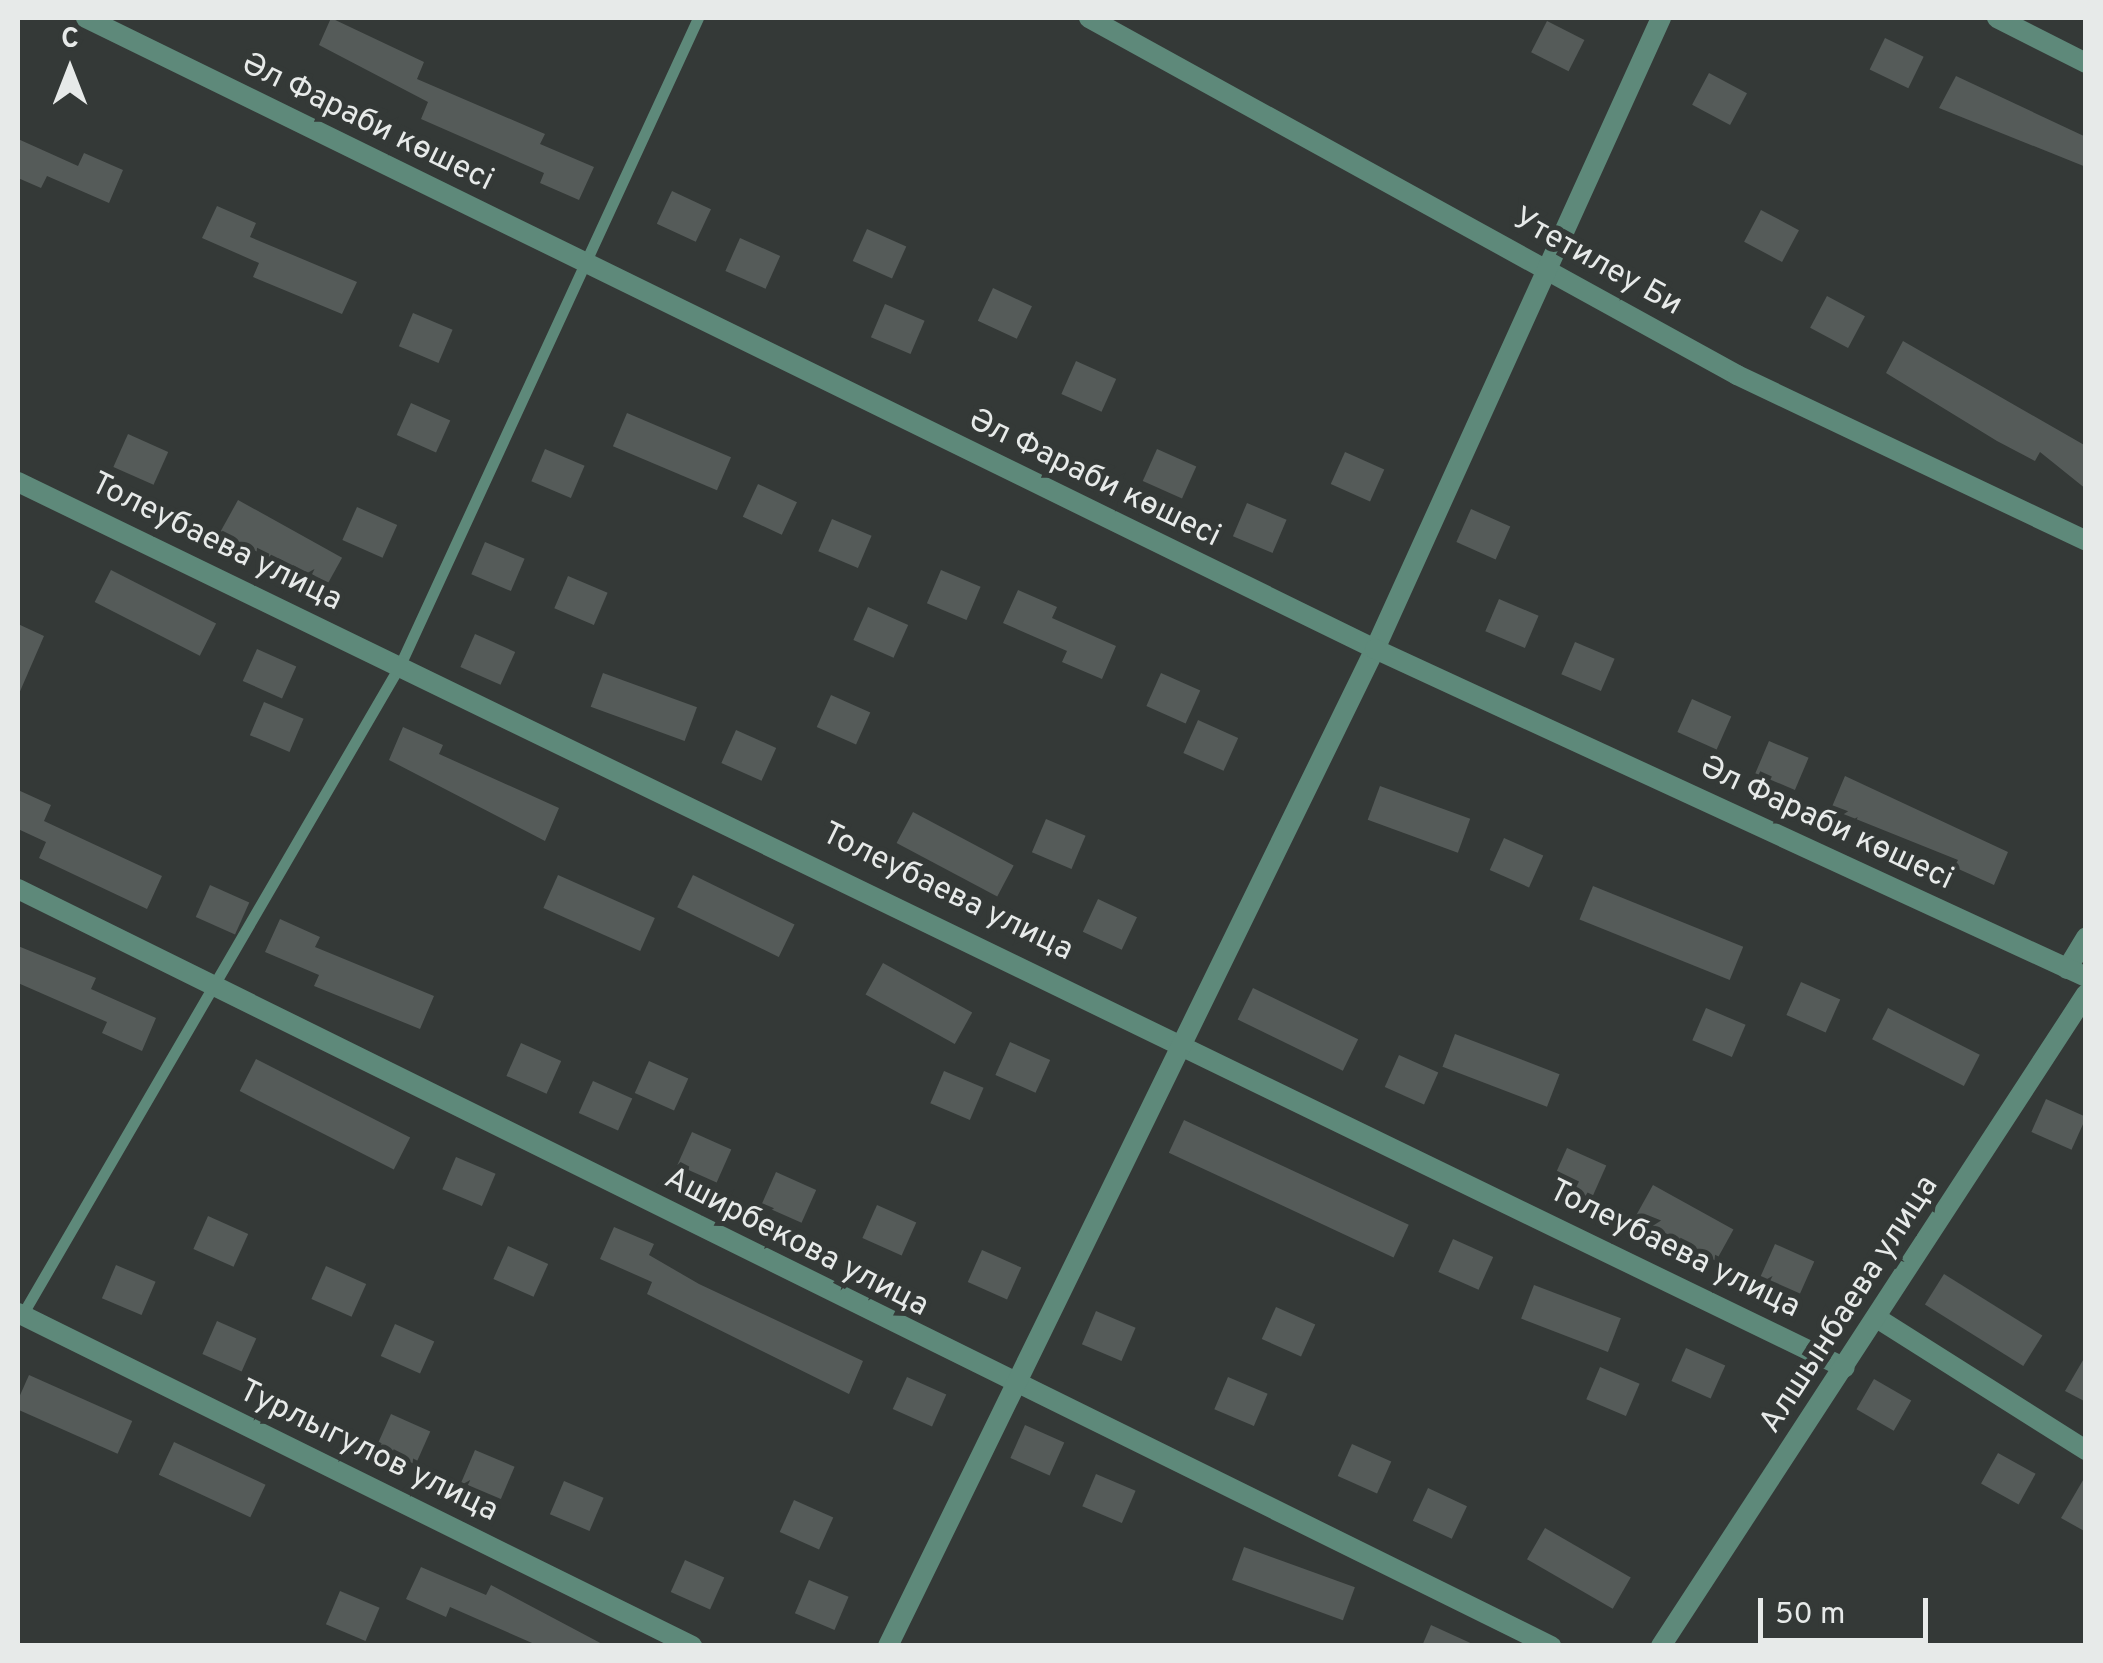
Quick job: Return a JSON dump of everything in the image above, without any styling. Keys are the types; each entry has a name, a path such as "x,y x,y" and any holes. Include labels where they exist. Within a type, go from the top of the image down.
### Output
{"street":[{"name":"Әл Фараби көшесі","path":"86,18 1375,649 2076,973"},
{"name":"Утетилеу Би","path":"1089,18 1737,374 2086,541"},
{"path":"888,1646 1180,1038 1375,649 1541,266 1661,18"},
{"path":"1997,18 2086,63"},
{"name":"Толеубаева улица","path":"18,482 1180,1038 1845,1368"},
{"name":"Аширбекова улица","path":"18,889 1013,1384 1551,1646"},
{"path":"2076,973 2086,937"},
{"name":"Алшынбаева улица","path":"1661,1646 1880,1320 2086,994"},
{"name":"Турлыгулов улица","path":"20,1314 692,1646"},
{"path":"1880,1320 2086,1450"}],"lane":[{"path":"20,1314 218,988 400,664 590,266 698,18"}],"building":[{"path":"331,18 424,62 417,79 545,134 540,144 594,167 579,200 540,183 544,173 421,119 428,102 319,45"},
{"path":"1547,21 1584,40 1569,71 1531,52"},
{"path":"1885,38 1924,57 1908,88 1870,69"},
{"path":"1709,73 1747,93 1730,125 1692,105"},
{"path":"1956,76 2086,137 2086,167 1939,108"},
{"path":"18,139 78,166 84,153 123,170 109,203 47,176 41,188 18,178"},
{"path":"672,191 711,209 696,242 657,224"},
{"path":"217,206 256,223 250,237 357,282 342,314 253,277 259,263 202,238"},
{"path":"1761,210 1799,230 1782,262 1744,242"},
{"path":"867,229 906,246 892,278 853,261"},
{"path":"740,238 780,256 766,289 725,271"},
{"path":"993,288 1032,306 1017,339 978,321"},
{"path":"1827,296 1865,316 1848,348 1810,328"},
{"path":"885,304 925,321 911,354 871,337"},
{"path":"413,313 453,330 439,363 399,346"},
{"path":"1903,341 2086,446 2086,489 2040,452 2035,461 1886,373"},
{"path":"1076,361 1116,379 1102,412 1061,394"},
{"path":"411,403 450,420 436,452 397,435"},
{"path":"627,413 731,457 717,490 613,446"},
{"path":"128,434 168,452 154,485 113,467"},
{"path":"545,449 585,466 571,498 531,481"},
{"path":"1157,449 1196,466 1182,498 1143,481"},
{"path":"1345,452 1384,469 1370,501 1331,484"},
{"path":"758,484 797,502 782,535 743,517"},
{"path":"238,500 342,558 325,589 221,531"},
{"path":"1247,503 1287,520 1273,553 1233,536"},
{"path":"357,507 397,525 383,558 342,540"},
{"path":"1471,509 1510,526 1496,559 1456,542"},
{"path":"832,519 872,536 858,568 818,551"},
{"path":"485,542 525,559 511,591 471,574"},
{"path":"111,570 216,624 200,656 95,602"},
{"path":"941,570 981,587 967,620 927,603"},
{"path":"568,576 608,593 594,625 554,608"},
{"path":"1018,590 1057,607 1052,618 1116,646 1102,679 1062,662 1067,651 1003,623"},
{"path":"1499,599 1539,616 1525,648 1485,631"},
{"path":"868,607 908,625 894,658 853,640"},
{"path":"18,624 44,636 18,696"},
{"path":"475,634 515,652 501,685 460,667"},
{"path":"1575,642 1615,659 1601,691 1561,674"},
{"path":"257,649 296,666 282,698 243,681"},
{"path":"603,673 697,707 685,741 591,707"},
{"path":"1161,673 1200,690 1186,723 1146,706"},
{"path":"831,695 870,712 856,744 817,727"},
{"path":"1692,699 1731,716 1717,749 1677,732"},
{"path":"264,702 304,719 290,752 250,735"},
{"path":"1198,720 1238,738 1224,771 1183,753"},
{"path":"403,727 443,745 439,754 559,808 545,841 389,760"},
{"path":"736,730 776,748 762,781 721,763"},
{"path":"1769,741 1809,758 1795,790 1755,773"},
{"path":"1845,776 2008,852 1994,885 1954,867 1958,860 1831,809"},
{"path":"1380,786 1470,819 1458,853 1368,820"},
{"path":"18,790 51,805 44,821 162,876 147,909 39,858 46,842 18,829"},
{"path":"913,812 1014,866 997,896 897,843"},
{"path":"1046,819 1086,836 1072,869 1032,852"},
{"path":"1504,838 1543,855 1529,887 1490,870"},
{"path":"558,875 655,918 640,951 543,908"},
{"path":"693,875 795,925 779,957 677,907"},
{"path":"210,885 249,902 235,934 196,917"},
{"path":"1593,886 1743,947 1730,980 1580,919"},
{"path":"1098,899 1137,917 1122,950 1083,932"},
{"path":"280,919 320,937 315,947 434,996 420,1029 314,986 319,975 265,952"},
{"path":"18,946 96,978 91,989 156,1018 142,1051 102,1033 107,1022 18,983"},
{"path":"883,963 972,1012 955,1044 866,994"},
{"path":"1801,982 1840,999 1826,1032 1786,1015"},
{"path":"1253,988 1358,1039 1343,1071 1238,1019"},
{"path":"1706,1008 1746,1025 1732,1057 1692,1040"},
{"path":"1888,1008 1980,1055 1964,1086 1872,1039"},
{"path":"1455,1034 1560,1074 1547,1107 1442,1067"},
{"path":"1010,1042 1050,1060 1036,1093 995,1075"},
{"path":"521,1043 561,1061 547,1094 506,1076"},
{"path":"1399,1055 1438,1072 1424,1104 1385,1087"},
{"path":"256,1059 410,1138 394,1170 240,1091"},
{"path":"649,1061 688,1078 674,1110 635,1093"},
{"path":"944,1071 984,1088 970,1120 930,1103"},
{"path":"593,1081 632,1098 618,1130 579,1113"},
{"path":"2046,1099 2086,1117 2072,1150 2031,1132"},
{"path":"1184,1120 1409,1225 1394,1257 1169,1153"},
{"path":"692,1132 731,1149 717,1182 677,1165"},
{"path":"1567,1148 1606,1165 1592,1198 1552,1181"},
{"path":"456,1157 496,1174 482,1206 442,1189"},
{"path":"776,1172 816,1190 802,1223 761,1205"},
{"path":"1653,1185 1733,1230 1716,1261 1636,1216"},
{"path":"877,1205 916,1222 902,1255 862,1238"},
{"path":"208,1216 248,1234 234,1267 193,1249"},
{"path":"614,1227 654,1244 649,1255 699,1284 863,1361 849,1394 647,1294 652,1282 600,1259"},
{"path":"1453,1239 1493,1257 1479,1290 1438,1272"},
{"path":"1775,1244 1814,1261 1800,1293 1761,1276"},
{"path":"508,1246 548,1264 534,1297 493,1279"},
{"path":"982,1250 1021,1267 1007,1299 968,1282"},
{"path":"116,1265 156,1282 142,1315 102,1298"},
{"path":"326,1266 366,1284 352,1317 311,1299"},
{"path":"1944,1274 2042,1335 2023,1366 1925,1305"},
{"path":"1534,1285 1621,1318 1608,1352 1521,1319"},
{"path":"1276,1307 1315,1324 1301,1356 1262,1339"},
{"path":"1096,1311 1136,1328 1122,1361 1082,1344"},
{"path":"217,1321 256,1338 242,1371 202,1354"},
{"path":"395,1324 434,1341 420,1373 381,1356"},
{"path":"1686,1348 1725,1365 1711,1398 1671,1381"},
{"path":"2086,1355 2086,1402 2065,1391"},
{"path":"1600,1367 1640,1384 1626,1416 1586,1399"},
{"path":"29,1375 132,1421 118,1454 18,1410"},
{"path":"907,1377 946,1394 932,1426 893,1409"},
{"path":"1228,1377 1268,1394 1254,1426 1214,1409"},
{"path":"1874,1379 1911,1400 1894,1431 1856,1409"},
{"path":"391,1414 430,1431 416,1464 376,1447"},
{"path":"1025,1425 1064,1442 1050,1475 1010,1458"},
{"path":"174,1442 266,1485 250,1517 159,1475"},
{"path":"1352,1444 1391,1461 1377,1493 1338,1476"},
{"path":"475,1450 515,1467 501,1499 461,1482"},
{"path":"1998,1453 2036,1474 2019,1504 1981,1484"},
{"path":"1096,1474 1136,1491 1122,1523 1082,1506"},
{"path":"2086,1475 2086,1532 2061,1518"},
{"path":"564,1481 604,1498 590,1531 550,1514"},
{"path":"1428,1488 1467,1506 1452,1539 1413,1521"},
{"path":"794,1500 833,1517 819,1549 780,1532"},
{"path":"1545,1528 1631,1578 1613,1609 1527,1559"},
{"path":"1244,1547 1355,1587 1343,1620 1232,1580"},
{"path":"685,1560 724,1577 710,1609 671,1592"},
{"path":"421,1567 486,1595 491,1585 606,1646 539,1646 450,1607 446,1617 406,1599"},
{"path":"809,1580 849,1597 835,1630 795,1613"},
{"path":"340,1591 380,1608 366,1641 326,1624"},
{"path":"1431,1625 1477,1646 1422,1646"}]}
